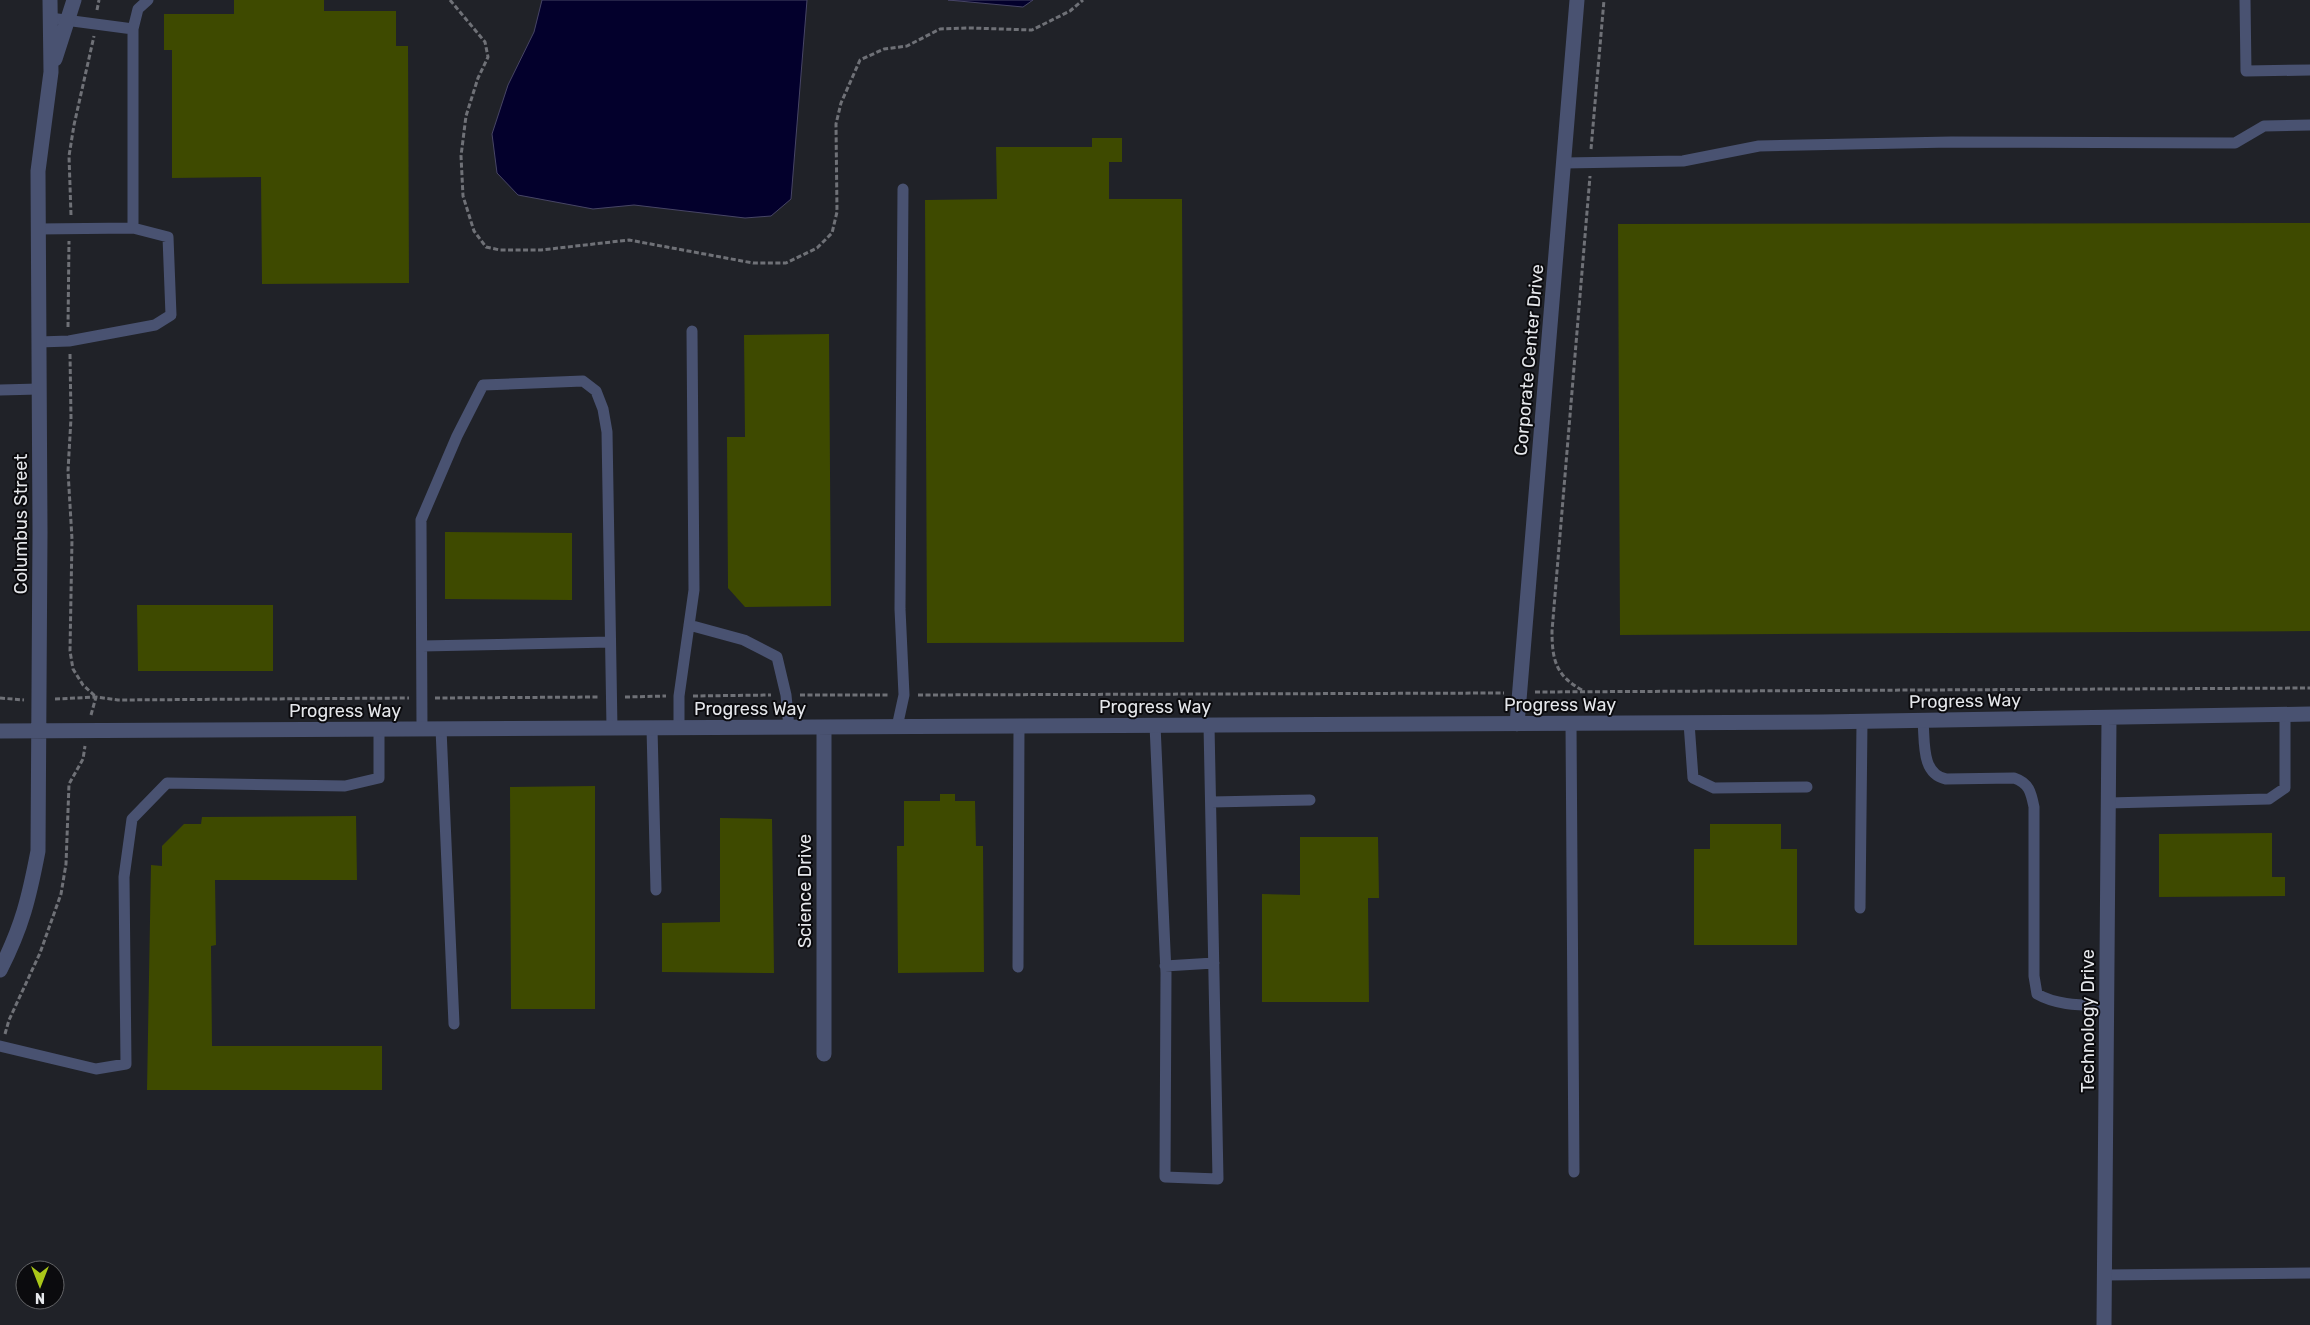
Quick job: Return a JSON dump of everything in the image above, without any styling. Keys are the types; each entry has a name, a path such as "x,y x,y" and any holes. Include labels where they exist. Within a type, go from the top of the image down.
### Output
{"street":[{"name":"Columbus Street","path":"0,970 16,939 28,902 38,851 38,171 51,72 50,0"},
{"name":"Columbus Street","path":"51,72 74,0"},
{"name":"Corporate Center Drive","path":"1517,724 1578,0"},
{"name":"Progress Way","path":"0,731 1862,722 2310,714"},
{"name":"Technology Drive","path":"2104,1325 2109,718"},
{"name":"Science Drive","path":"824,727 824,1054"}],"lane":[{"path":"134,228 133,30 138,9 148,0"},
{"path":"2244,0 2246,71 2310,70"},
{"path":"50,18 133,30"},
{"path":"1564,163 1684,161 1759,146 1951,142 2235,143 2264,126 2310,125"},
{"path":"897,727 904,695 900,609 904,189"},
{"path":"38,229 134,228 168,237 171,315 155,326 69,341 39,342"},
{"path":"679,728 679,696 694,590 692,331"},
{"path":"422,729 421,520 457,436 483,385 583,381 596,391 603,409 607,432 612,728"},
{"path":"0,390 39,389"},
{"path":"690,625 744,640 777,657 786,695 789,728"},
{"path":"422,646 610,642"},
{"path":"2108,803 2269,799 2285,788 2285,715"},
{"path":"1923,721 1928,768 1936,777 1946,779 2014,778 2023,781 2031,791 2034,807 2034,976 2037,994 2048,1000 2071,1004 2106,1006"},
{"path":"1860,908 1862,722"},
{"path":"1571,723 1574,1172"},
{"path":"1689,723 1693,778 1714,788 1807,787"},
{"path":"1155,725 1165,966 1165,1177 1218,1179 1209,725"},
{"path":"1018,967 1020,726"},
{"path":"652,728 656,890"},
{"path":"442,729 454,1024"},
{"path":"0,1046 96,1069 126,1064 124,877 132,819 166,783 346,786 379,778 379,730"},
{"path":"1211,802 1310,800"},
{"path":"1165,966 1214,963"},
{"path":"2104,1275 2310,1273"}],"path":[{"path":"450,0 485,42 488,57 478,78 466,116 461,156 463,196 474,231 486,247 500,250 541,250 629,240 753,263 786,263 817,248 832,233 837,212 836,124 840,104 860,60 884,49 907,46 940,30 970,28 1032,30 1070,11 1083,0"},
{"path":"1583,691 1565,680 1557,666 1552,650 1552,631 1604,0"},
{"path":"0,1046 9,1020 40,953 61,894 66,864 69,784 82,760 96,697 118,700 2310,688"}],"shaded area":[{"path":"542,0 807,0 791,199 771,216 745,218 634,205 593,209 518,195 497,173 492,134 508,85 534,32"},
{"path":"948,0 1033,0 1023,7"}],"building":[{"path":"234,0 324,0 324,11 396,11 396,46 408,46 409,283 262,284 261,177 172,178 172,50 164,50 164,14 234,14"},
{"path":"1092,138 1122,138 1122,162 1109,162 1109,199 1182,199 1184,642 927,643 925,200 997,199 996,147 1092,147"},
{"path":"2310,223 2310,631 1620,635 1618,224"},
{"path":"829,334 831,606 745,607 728,588 727,437 745,437 744,335"},
{"path":"445,532 572,533 572,600 445,599"},
{"path":"137,605 273,605 273,671 138,671"},
{"path":"595,786 595,1009 511,1009 510,787"},
{"path":"940,794 955,794 955,801 975,801 976,846 983,846 984,972 898,973 897,846 904,846 904,801 940,801"},
{"path":"356,816 357,880 215,880 216,945 211,946 212,1046 382,1046 382,1090 147,1090 151,865 162,866 162,846 184,824 201,824 202,817"},
{"path":"720,818 772,819 774,973 662,972 662,923 720,922"},
{"path":"1710,824 1781,824 1781,849 1797,849 1797,945 1694,945 1694,849 1710,849"},
{"path":"2272,833 2272,877 2285,877 2285,896 2159,897 2159,834"},
{"path":"1300,837 1378,837 1379,898 1368,898 1369,1002 1262,1002 1262,894 1300,895"}]}
